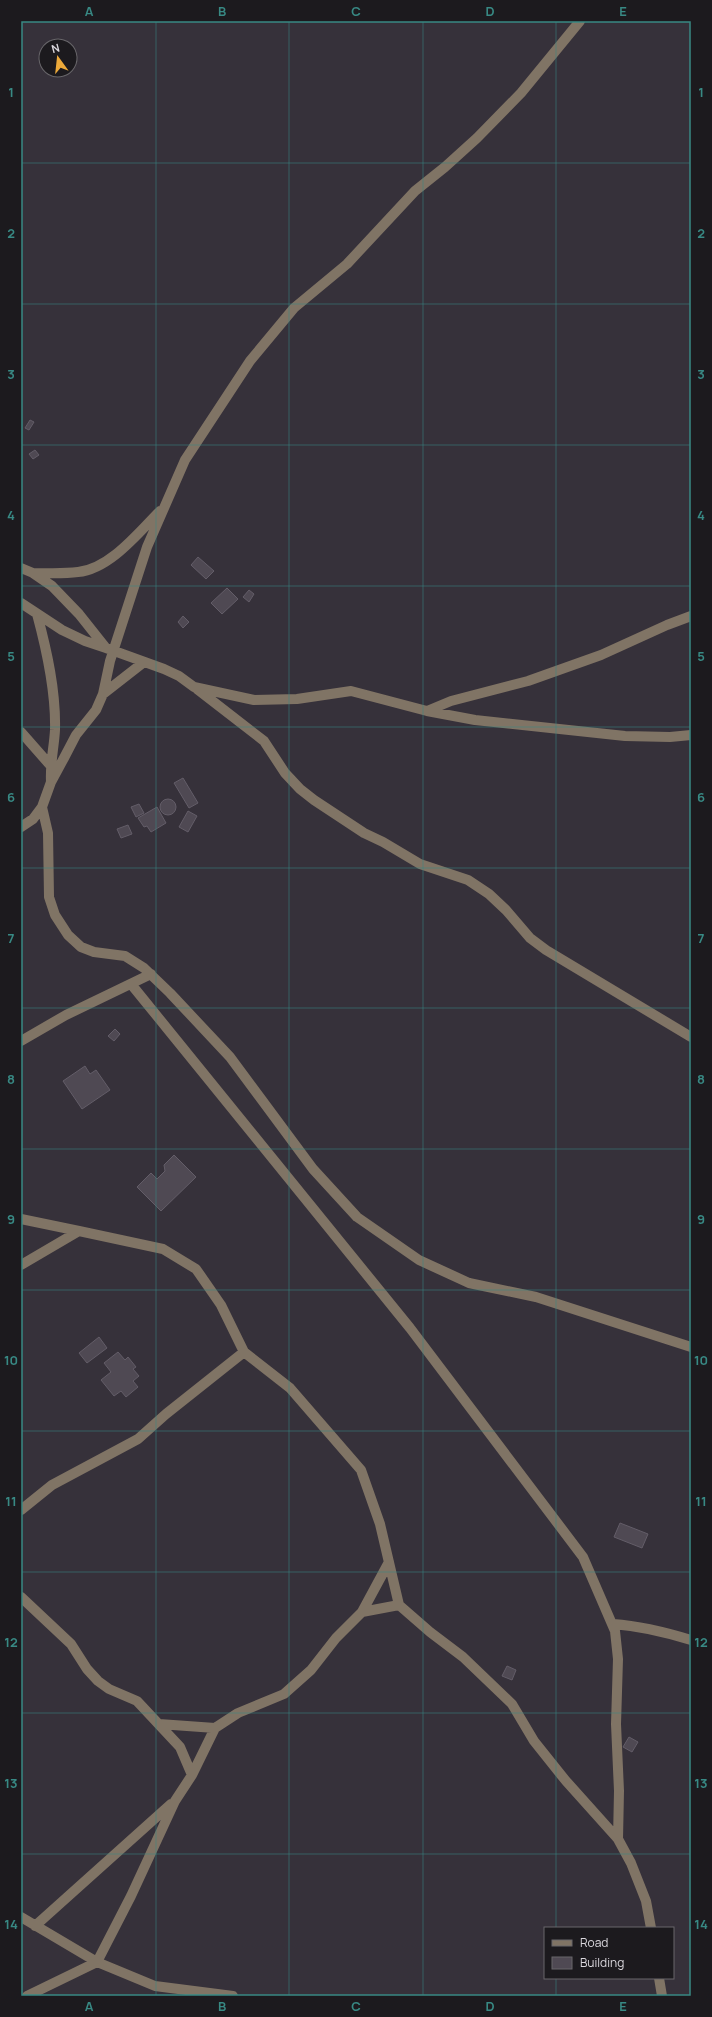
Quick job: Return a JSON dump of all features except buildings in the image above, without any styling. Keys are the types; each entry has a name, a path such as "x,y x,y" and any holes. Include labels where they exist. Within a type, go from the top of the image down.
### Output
{"street":[{"path":"21,827 33,820 42,807 51,782 76,735 96,710 103,694 110,649 147,547 165,506 189,454 250,361 294,308 347,264 415,191 445,167 477,138 521,93 580,21"},
{"path":"33,573 79,572 103,564 123,547 165,506"},
{"path":"21,568 33,573 52,586 110,649"},
{"path":"21,603 62,630 85,641 110,649 179,676 264,741 285,773 300,789 314,800 364,833 383,842 420,864 468,880 489,894 506,910 530,938 546,950 691,1037"},
{"path":"37,614 46,645 52,683 55,730 50,765 51,782"},
{"path":"427,710 451,701 528,681 601,655 667,625 691,616"},
{"path":"103,694 144,662"},
{"path":"194,687 254,700 297,699 351,691 475,720 625,736 670,737 691,735"},
{"path":"21,732 50,765"},
{"path":"42,807 48,833 49,897 55,915 68,935 81,947 94,952 124,956 151,974 230,1057 324,1183 358,1217 419,1260 469,1283 536,1297 691,1347"},
{"path":"21,1041 66,1015 151,974"},
{"path":"131,984 342,1243 501,1447 583,1557 615,1631 618,1659 616,1724 619,1790 618,1839"},
{"path":"21,1218 163,1249 196,1269 221,1305 244,1352 290,1388 361,1470 380,1524 399,1606 463,1657 512,1704 534,1741 566,1781 618,1839 631,1863 646,1901 651,1927"},
{"path":"21,1265 79,1231"},
{"path":"21,1510 52,1485 138,1439 166,1414 244,1352"},
{"path":"27,1996 97,1962 131,1896 175,1800 192,1775 215,1728 238,1713 284,1694 311,1670 336,1638 362,1612 389,1562"},
{"path":"21,1597 71,1644 87,1670 98,1681 109,1689 137,1701 180,1747 192,1775"},
{"path":"362,1612 399,1606"},
{"path":"612,1624 635,1625 660,1630 691,1640"},
{"path":"159,1724 215,1728"},
{"path":"36,1926 175,1800"},
{"path":"21,1917 97,1962 155,1986 233,1996"},
{"path":"659,1979 662,1996"}]}
